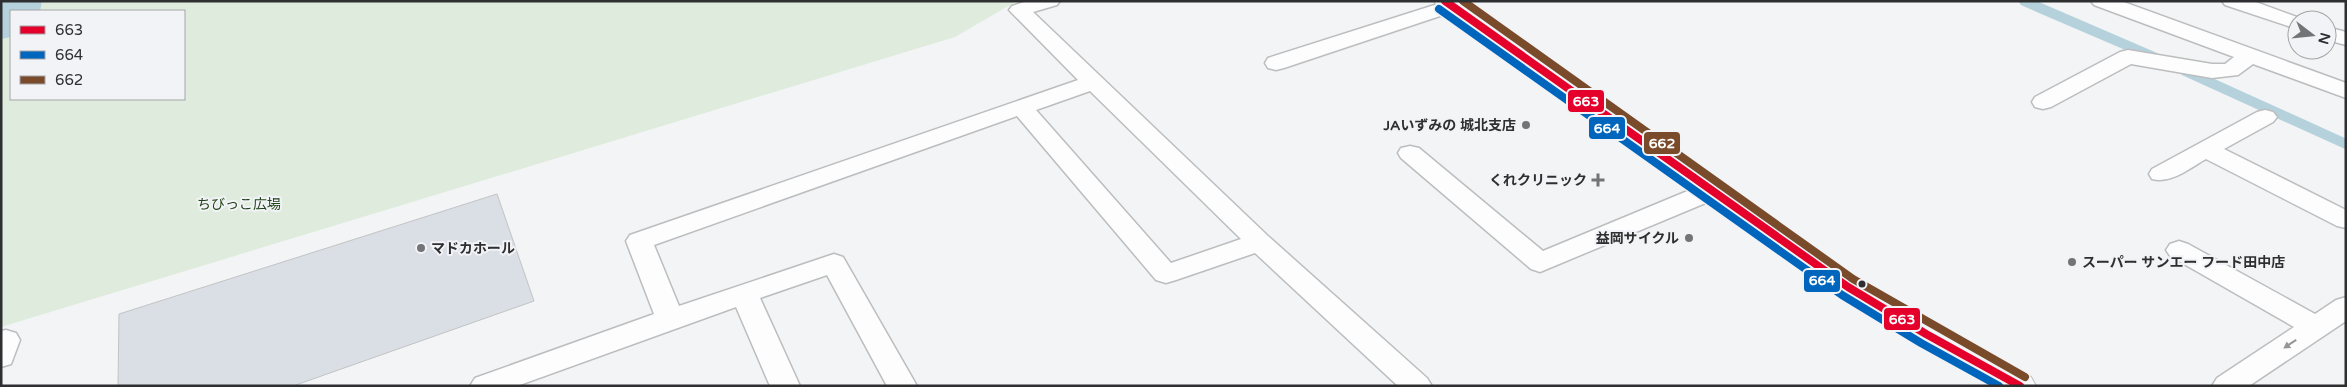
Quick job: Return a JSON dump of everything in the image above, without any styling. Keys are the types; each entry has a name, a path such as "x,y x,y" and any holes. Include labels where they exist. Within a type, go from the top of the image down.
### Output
{"main road":[{"path":"1448,4 1848,287 1926,334 2020,386"}],"street":[{"path":"1050,1 1019,10 1259,242 1417,386"},
{"path":"2101,1 2346,91"},
{"path":"2232,1 2287,20"},
{"path":"1276,63 1448,4"},
{"path":"2043,102 2128,57 2212,71 2230,70 2250,56"},
{"path":"670,319 639,241 1094,82"},
{"path":"1022,107 1166,274 1259,242"},
{"path":"2161,174 2265,117"},
{"path":"2206,150 2346,220"},
{"path":"1410,154 1540,263 1711,191"},
{"path":"2179,250 2316,327"},
{"path":"485,386 670,319 834,263 902,386"},
{"path":"744,294 785,386"},
{"path":"2227,386 2346,307"}],"green space":[{"name":"ちびっこ広場","path":"1,1 1017,1 955,37 1,327"}],"water":[{"path":"1,1 42,1 40,10 10,10 10,37 1,39"}],"building":[{"name":"マドカホール","path":"497,194 534,301 293,386 118,386 119,314"}],"waterway":[{"path":"2024,1 2154,57"},
{"path":"2185,71 2346,144"}],"transit line":[{"name":"663","path":"1445,1 1848,287 1926,334 2020,386"},
{"name":"662","path":"1463,1 1853,279 2025,377"},
{"name":"664","path":"1439,9 1842,295 1921,343 1999,386"}],"place":[{"name":"JAいずみの 城北支店","path":"1526,125"},
{"name":"くれクリニック","path":"1598,180"},
{"name":"益岡サイクル","path":"1689,238"},
{"name":"マドカホール","path":"421,248"},
{"name":"スーパー サンエー フード田中店","path":"2072,262"}]}
